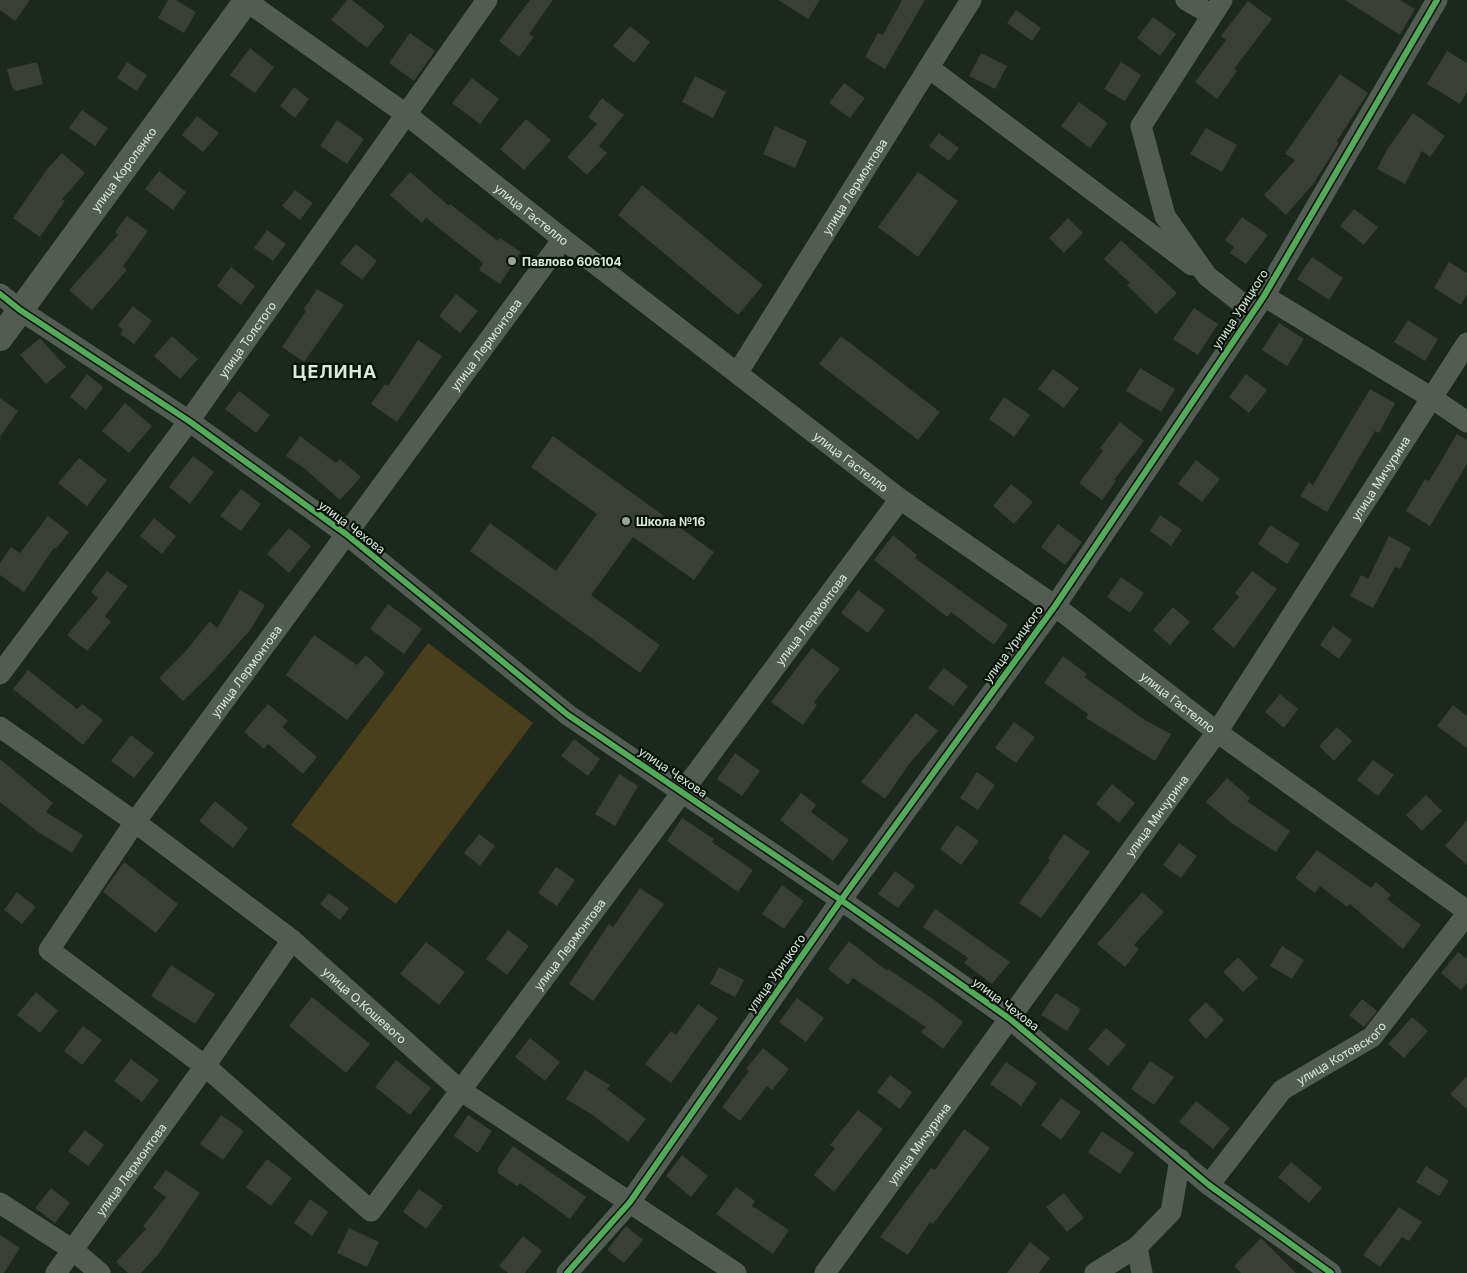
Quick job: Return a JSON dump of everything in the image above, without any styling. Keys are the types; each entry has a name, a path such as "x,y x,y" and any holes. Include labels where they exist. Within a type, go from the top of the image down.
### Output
{"street":[{"name":"улица Гастелло","path":"246,0 407,115 563,239 738,372 900,499 1055,606 1217,732 1467,912"},
{"name":"улица Короленко","path":"0,338 246,0"},
{"name":"улица Толстого","path":"0,674 188,421 488,0"},
{"name":"улица Лермонтова","path":"738,372 972,0"},
{"path":"1186,0 1217,8 1141,126 1165,216 1207,276"},
{"name":"улица Урицкого","path":"567,1273 630,1202 841,900 1055,606 1258,304 1437,0"},
{"path":"929,68 1207,276 1432,398 1467,422"},
{"name":"улица Лермонтова","path":"563,239 135,822 49,950 205,1066 371,1212 900,499"},
{"name":"улица Чехова","path":"0,294 20,310 188,421 346,534 568,715 841,900 1010,1019 1307,1266 1331,1273"},
{"name":"улица Мичурина","path":"825,1273 1217,732 1467,343"},
{"name":"улица О.Кошевого","path":"0,727 135,822 292,940 460,1090 736,1273"},
{"name":"улица Котовского","path":"1210,1185 1282,1090 1372,1037 1467,912"},
{"name":"улица Лермонтова","path":"56,1273 205,1066 292,940"},
{"path":"1095,1273 1137,1247 1171,1212 1180,1159"},
{"path":"0,1203 73,1250 100,1273"},
{"path":"1137,1247 1142,1273"}],"shaded area":[{"path":"428,643 533,723 396,904 291,825"}],"building":[{"path":"0,0 30,0 15,21 0,10"},
{"path":"168,0 176,0 196,12 184,33 158,18"},
{"path":"347,0 352,0 385,26 367,48 331,20"},
{"path":"530,0 553,0 529,34 534,37 519,57 499,41"},
{"path":"778,0 820,0 808,19"},
{"path":"902,0 925,0 885,69 865,57 878,33 883,35"},
{"path":"1345,0 1400,0 1415,9 1400,35"},
{"path":"1248,1 1272,19 1234,69 1237,71 1217,99 1195,82 1226,40 1221,36"},
{"path":"1016,10 1041,28 1032,41 1007,23"},
{"path":"1153,17 1176,34 1160,56 1137,38"},
{"path":"630,26 650,42 634,63 613,46"},
{"path":"410,33 435,51 414,81 389,63"},
{"path":"250,48 274,67 255,93 230,75"},
{"path":"1447,51 1467,63 1467,92 1460,104 1427,84"},
{"path":"981,53 1007,66 995,89 969,76"},
{"path":"37,62 43,84 16,91 12,87 7,69"},
{"path":"127,62 147,75 137,91 117,78"},
{"path":"1121,62 1141,75 1125,101 1104,89"},
{"path":"1340,74 1368,93 1337,141 1339,143 1314,183 1286,215 1264,195 1295,160 1285,154"},
{"path":"695,76 726,92 713,118 682,102"},
{"path":"472,78 499,99 480,124 452,103"},
{"path":"844,83 865,98 850,118 829,103"},
{"path":"294,87 309,99 295,118 280,106"},
{"path":"602,98 624,115 599,146 607,153 587,175 567,157 597,124 588,117"},
{"path":"1079,102 1108,123 1090,148 1061,126"},
{"path":"82,110 108,128 95,146 69,128"},
{"path":"1413,113 1445,136 1430,157 1422,151 1405,184 1377,169 1388,148"},
{"path":"197,116 219,133 203,152 182,135"},
{"path":"526,119 551,140 524,170 500,149"},
{"path":"337,120 364,139 347,164 320,146"},
{"path":"775,126 807,141 795,168 763,154"},
{"path":"1206,128 1237,145 1222,172 1190,154"},
{"path":"939,133 959,148 949,161 929,146"},
{"path":"62,153 85,173 62,199 65,201 40,237 13,218 47,169"},
{"path":"159,171 186,192 173,210 145,189"},
{"path":"410,172 449,206 450,204 498,241 500,238 521,252 500,284 479,270 483,263 426,218 422,223 390,195"},
{"path":"918,172 958,201 918,257 878,227"},
{"path":"642,185 763,285 738,315 618,215"},
{"path":"295,190 313,203 300,220 282,206"},
{"path":"1354,209 1378,227 1364,245 1340,226"},
{"path":"127,216 148,231 123,266 127,270 92,310 69,290 118,235 115,232"},
{"path":"1242,217 1268,235 1246,264 1230,253 1234,247 1225,240"},
{"path":"1068,218 1083,233 1064,253 1049,238"},
{"path":"267,230 286,244 273,261 254,248"},
{"path":"1121,240 1177,293 1156,314 1127,285 1130,283 1104,259"},
{"path":"356,244 377,261 362,280 340,263"},
{"path":"1312,257 1343,278 1329,300 1297,279"},
{"path":"1449,262 1467,273 1467,294 1461,305 1434,288"},
{"path":"231,267 255,286 241,305 217,286"},
{"path":"317,289 344,305 304,362 282,347 306,311 304,309"},
{"path":"456,294 478,311 460,333 439,316"},
{"path":"133,306 152,321 134,344 120,334 123,330 118,325"},
{"path":"1194,308 1218,324 1198,355 1173,339"},
{"path":"1408,320 1438,339 1425,361 1394,342"},
{"path":"1279,323 1304,339 1287,366 1262,350"},
{"path":"172,336 198,359 180,379 154,356"},
{"path":"841,336 940,412 918,440 819,364"},
{"path":"40,338 66,367 46,384 20,355"},
{"path":"418,340 442,356 397,422 371,404 385,384 388,386"},
{"path":"1140,368 1175,389 1161,412 1126,391"},
{"path":"1053,369 1079,388 1064,408 1038,389"},
{"path":"87,374 102,386 102,389 86,410 70,397"},
{"path":"1246,374 1267,390 1249,413 1229,397"},
{"path":"1370,389 1395,403 1379,433 1375,431 1327,512 1300,496 1309,482 1313,485"},
{"path":"239,391 270,415 256,433 225,409"},
{"path":"1004,397 1030,415 1014,437 989,419"},
{"path":"0,398 18,411 0,437"},
{"path":"125,403 152,426 129,453 102,431"},
{"path":"1120,422 1144,441 1114,480 1116,481 1102,500 1079,483 1103,451 1100,448"},
{"path":"1457,434 1467,440 1467,464 1430,526 1406,511 1425,479 1429,481"},
{"path":"300,436 336,463 340,459 361,477 340,500 305,469 286,456"},
{"path":"553,436 714,552 694,580 633,537 591,595 660,645 640,673 470,551 490,523 556,571 597,514 531,467"},
{"path":"193,456 214,472 190,504 169,487"},
{"path":"79,458 107,480 87,506 58,483"},
{"path":"1196,460 1220,479 1202,502 1178,484"},
{"path":"1011,484 1033,502 1014,524 993,506"},
{"path":"241,489 261,504 241,531 220,516"},
{"path":"1160,515 1182,530 1171,546 1150,531"},
{"path":"48,516 69,532 56,549 54,548 24,592 0,575 0,563 11,547 20,553"},
{"path":"154,518 176,536 162,554 140,536"},
{"path":"1058,524 1082,542 1065,565 1041,547"},
{"path":"1270,525 1300,544 1287,564 1258,544"},
{"path":"289,528 311,546 289,573 267,554"},
{"path":"893,535 917,555 915,558 1008,625 994,645 951,612 947,617 874,560"},
{"path":"1389,536 1411,548 1400,569 1395,567 1373,608 1350,596 1361,575 1368,579"},
{"path":"107,571 128,586 105,616 111,622 87,651 67,635 98,598 91,592"},
{"path":"1252,571 1277,589 1234,648 1212,629 1239,597 1235,593"},
{"path":"1121,577 1144,593 1130,613 1107,597"},
{"path":"240,590 265,605 251,629 210,675 183,701 159,678 184,653 210,621 217,628"},
{"path":"858,590 885,610 868,633 841,613"},
{"path":"388,604 422,629 404,654 370,629"},
{"path":"1173,607 1190,622 1170,645 1153,630"},
{"path":"1333,626 1352,640 1339,659 1320,645"},
{"path":"314,635 357,665 366,655 385,673 347,720 286,675"},
{"path":"812,648 840,669 814,702 817,705 803,725 771,702"},
{"path":"1063,656 1087,674 1084,677 1145,720 1171,734 1155,761 1086,718 1088,714 1044,683"},
{"path":"944,668 968,686 953,706 928,688"},
{"path":"28,670 77,709 82,704 103,720 83,745 13,689"},
{"path":"1280,694 1298,709 1284,728 1265,712"},
{"path":"268,704 288,721 282,727 317,757 303,774 268,744 264,749 244,732"},
{"path":"1453,705 1467,716 1467,748 1437,726"},
{"path":"916,713 938,731 909,764 885,799 861,782"},
{"path":"1014,722 1035,737 1016,763 995,748"},
{"path":"1337,727 1352,741 1334,761 1319,746"},
{"path":"131,735 154,753 134,778 111,761"},
{"path":"574,739 600,759 588,776 561,756"},
{"path":"735,753 760,771 742,796 717,779"},
{"path":"0,759 53,803 46,812 83,835 72,853 38,832 0,802"},
{"path":"1373,760 1394,775 1378,796 1357,780"},
{"path":"977,772 995,785 978,810 960,798"},
{"path":"619,774 638,786 615,826 595,814"},
{"path":"1227,778 1250,798 1247,801 1290,831 1276,852 1230,822 1206,802"},
{"path":"1112,784 1135,803 1119,823 1096,804"},
{"path":"801,793 816,805 811,812 849,840 833,861 780,820"},
{"path":"1426,795 1442,811 1422,831 1406,815"},
{"path":"215,801 248,828 233,848 199,821"},
{"path":"682,818 714,839 712,842 753,870 738,892 667,841"},
{"path":"1467,820 1467,865 1445,846"},
{"path":"957,825 979,841 961,865 940,849"},
{"path":"479,834 495,846 480,866 464,853"},
{"path":"1064,834 1090,852 1041,918 1019,903 1050,860 1048,858"},
{"path":"1179,843 1197,856 1181,878 1163,865"},
{"path":"1317,850 1371,888 1376,882 1391,895 1387,899 1421,925 1403,949 1350,904 1347,907 1320,886 1315,893 1295,878"},
{"path":"124,862 178,904 156,933 103,892"},
{"path":"556,867 575,880 557,906 538,893"},
{"path":"895,871 915,886 898,908 878,894"},
{"path":"782,885 804,901 784,929 762,914"},
{"path":"640,888 664,904 593,1001 569,984 609,924 613,927"},
{"path":"17,892 36,907 22,924 4,910"},
{"path":"1142,892 1164,912 1134,945 1139,949 1125,967 1097,944"},
{"path":"329,893 349,908 340,920 320,904"},
{"path":"935,909 1010,962 992,984 964,963 968,958 923,927"},
{"path":"508,930 529,946 507,975 486,959"},
{"path":"849,941 887,971 888,969 933,999 963,1022 943,1049 921,1032 926,1027 853,978 848,985 828,969"},
{"path":"426,942 465,972 439,1005 400,974"},
{"path":"1282,946 1304,960 1292,979 1270,966"},
{"path":"1458,952 1467,959 1467,983 1461,990 1441,973"},
{"path":"1238,957 1258,978 1243,992 1223,972"},
{"path":"171,965 215,994 195,1024 151,996"},
{"path":"719,967 744,980 735,997 710,984"},
{"path":"36,992 58,1011 40,1033 17,1015"},
{"path":"1056,993 1081,1009 1067,1031 1041,1015"},
{"path":"312,997 370,1044 346,1073 289,1026"},
{"path":"797,998 824,1018 806,1042 779,1022"},
{"path":"1362,999 1377,1011 1364,1027 1349,1015"},
{"path":"1206,1002 1224,1020 1206,1039 1188,1020"},
{"path":"698,1004 718,1018 671,1083 645,1064 671,1031 676,1035"},
{"path":"1412,1017 1428,1031 1404,1058 1388,1044"},
{"path":"83,1026 102,1040 82,1065 64,1051"},
{"path":"1106,1028 1126,1045 1108,1066 1088,1049"},
{"path":"530,1038 560,1062 545,1081 515,1057"},
{"path":"763,1048 789,1069 772,1090 767,1086 740,1121 722,1107 749,1071 746,1069"},
{"path":"131,1059 159,1080 142,1102 114,1081"},
{"path":"396,1060 431,1088 410,1115 375,1087"},
{"path":"1150,1061 1174,1077 1154,1105 1131,1089"},
{"path":"1006,1062 1037,1083 1021,1106 990,1084"},
{"path":"585,1070 610,1085 607,1089 646,1119 628,1142 591,1114 566,1099"},
{"path":"890,1075 912,1092 900,1109 877,1092"},
{"path":"1467,1076 1467,1109 1450,1094"},
{"path":"1061,1098 1081,1112 1061,1140 1041,1125"},
{"path":"1196,1101 1230,1128 1213,1149 1179,1122"},
{"path":"858,1110 883,1129 834,1192 814,1175 835,1148 830,1145"},
{"path":"221,1115 244,1131 223,1160 200,1144"},
{"path":"468,1115 492,1131 478,1153 454,1136"},
{"path":"964,1129 990,1148 933,1224 930,1222 908,1255 880,1237 931,1168 935,1170"},
{"path":"85,1130 104,1145 88,1166 68,1151"},
{"path":"1102,1131 1134,1153 1120,1174 1088,1152"},
{"path":"513,1146 586,1197 570,1219 520,1183 517,1186 498,1173 498,1168"},
{"path":"682,1155 708,1176 691,1197 666,1176"},
{"path":"267,1159 292,1178 271,1206 246,1187"},
{"path":"1291,1162 1322,1188 1309,1203 1278,1177"},
{"path":"1426,1166 1449,1181 1439,1196 1416,1182"},
{"path":"166,1170 200,1193 157,1256 141,1273 128,1273 116,1262 146,1229 143,1226 166,1197 153,1188"},
{"path":"736,1187 755,1201 752,1206 789,1230 773,1254 716,1214"},
{"path":"51,1188 70,1203 55,1223 35,1208"},
{"path":"419,1189 443,1206 426,1229 403,1212"},
{"path":"1064,1193 1084,1218 1067,1232 1046,1207"},
{"path":"310,1199 328,1212 312,1236 294,1223"},
{"path":"1399,1207 1422,1222 1409,1241 1402,1237 1380,1267 1363,1255"},
{"path":"626,1226 643,1240 624,1263 607,1250"},
{"path":"349,1228 379,1242 367,1267 337,1253"},
{"path":"0,1235 20,1248 4,1273 0,1273"},
{"path":"523,1236 542,1251 525,1273 508,1273 499,1266"},
{"path":"1261,1238 1296,1273 1241,1273 1234,1266"},
{"path":"1030,1242 1050,1258 1039,1273 1007,1273"}],"cycle path":[{"path":"567,1273 630,1202 841,900 1055,606 1264,296 1437,0"},
{"path":"0,294 20,310 189,421 346,534 568,715 841,900 1010,1019 1209,1185 1331,1273"}],"place":[{"name":"Павлово 606104","path":"512,261"},
{"name":"Школа №16","path":"626,521"}],"district":[{"name":"ЦЕЛИНА","path":"335,371"}]}
